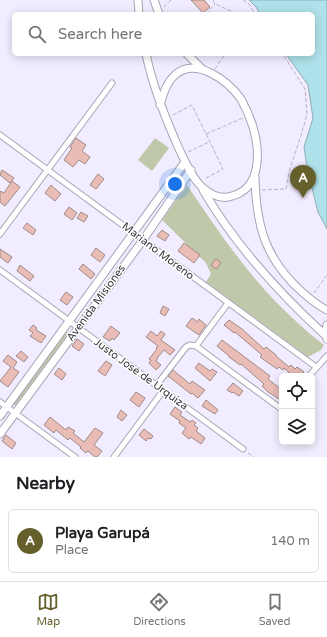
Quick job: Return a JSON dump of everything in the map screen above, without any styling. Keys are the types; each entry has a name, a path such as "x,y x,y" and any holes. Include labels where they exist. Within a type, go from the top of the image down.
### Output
{"main road":[{"path":"138,0 139,12"},
{"path":"154,0 158,12"},
{"path":"147,56 165,119 185,162 217,215 235,239 283,295 326,338"},
{"path":"189,56 202,69 212,74 231,88 240,98 249,115 257,140 255,190 259,224 267,248 280,269 293,284 310,299 327,310"},
{"path":"160,105 167,86 175,75 183,70 202,69"},
{"name":"Avenida Misiones","path":"0,416 185,162"},
{"name":"Avenida Misiones","path":"0,434 142,240 190,170"},
{"path":"199,184 216,197 231,197 240,194 248,188 255,177"},
{"path":"326,338 327,325"}],"street":[{"path":"0,234 112,82"},
{"name":"Mariano Moreno","path":"0,136 316,367"},
{"name":"Justo José de Urquiza","path":"0,270 243,449"},
{"path":"196,346 228,303"},
{"path":"156,386 186,347 190,345 196,346 279,407"},
{"path":"311,373 327,356"},
{"path":"114,457 163,391"},
{"path":"0,402 75,457"}],"path":[{"path":"159,12 171,0"},
{"path":"212,0 215,4 233,12"},
{"path":"243,0 249,4 254,12"},
{"path":"208,12 215,4"},
{"path":"212,74 224,56"},
{"path":"255,190 286,189 307,114 305,89 283,56"},
{"path":"165,119 192,105 223,169 199,184"},
{"path":"206,134 249,115"},
{"path":"182,154 209,141"},
{"path":"243,449 254,457"}],"shaded area":[{"path":"249,0 327,0 327,229 318,212 307,168 304,147 313,118 308,85 287,56 315,56 315,12 259,12"},
{"path":"155,138 169,148 152,171 138,160"},
{"path":"187,185 218,230 252,275 282,308 305,330 324,345 321,350 308,357 206,282 211,274 206,263 162,220"},
{"path":"65,330 69,333 16,406 12,403"}],"building":[{"path":"191,0 204,0 210,7 202,12"},
{"path":"76,138 86,145 82,151 90,157 85,164 79,160 73,167 64,160 72,148 70,147"},
{"path":"2,170 14,178 10,183 0,175"},
{"path":"98,174 104,179 96,189 90,185"},
{"path":"12,181 20,187 5,206 0,202 0,191 4,193"},
{"path":"51,185 61,194 55,201 45,193"},
{"path":"69,207 77,213 72,220 64,214"},
{"path":"81,212 88,216 84,222 77,218"},
{"path":"27,223 36,230 33,235 23,228"},
{"path":"162,230 169,235 165,241 157,236"},
{"path":"184,243 200,255 194,263 178,251"},
{"path":"96,248 105,255 100,262 91,255"},
{"path":"0,249 12,257 8,263 0,257"},
{"path":"216,259 221,263 216,269 211,265"},
{"path":"83,264 95,274 91,279 79,269"},
{"path":"20,265 34,276 30,281 17,271"},
{"path":"66,292 73,297 67,305 60,300"},
{"path":"163,306 169,309 165,316 160,313"},
{"path":"192,318 198,322 199,319 206,325 199,335 186,326"},
{"path":"229,320 242,329 264,349 266,347 289,367 291,365 295,369 297,367 304,372 290,373 284,368 283,370 279,367 277,369 260,357 262,355 235,332 234,333 224,325"},
{"path":"33,325 37,328 36,330 46,336 41,343 30,336 33,333 29,330"},
{"path":"111,326 120,333 114,340 112,338 110,341 103,337"},
{"path":"151,331 157,336 161,331 165,334 161,340 175,350 170,355 164,350 157,358 156,361 161,365 156,370 149,363 151,360 149,359 158,346 146,337"},
{"path":"77,339 84,344 79,351 72,346"},
{"path":"222,340 270,376 268,379 279,388 279,399 268,392 262,386 264,384 241,364 240,365 229,357 217,346"},
{"path":"21,351 28,357 24,362 16,356"},
{"path":"8,355 17,362 13,368 19,372 8,387 0,381 11,367 3,361"},
{"path":"106,361 112,365 105,376 98,371"},
{"path":"199,363 210,371 212,369 217,372 210,381 195,368"},
{"path":"59,368 66,374 62,380 54,374"},
{"path":"173,370 190,384 192,381 205,390 198,398 192,393 191,394 168,376"},
{"path":"233,383 243,391 239,396 227,390"},
{"path":"136,392 145,398 139,407 130,400"},
{"path":"206,400 218,410 215,414 202,406"},
{"path":"175,407 182,412 180,415 190,422 192,420 196,423 194,425 198,428 196,431 205,438 201,444 191,437 189,439 182,433 186,428 179,423 180,421 170,414"},
{"path":"121,410 127,415 122,421 117,417"},
{"path":"50,417 66,430 68,427 75,431 73,433 84,442 95,428 103,433 94,445 102,451 97,457 95,457 88,451 86,453 70,438 68,440 56,430 54,433 44,425"},
{"path":"144,429 153,436 151,439 148,438 146,441 139,435"},
{"path":"6,435 16,443 12,449 2,441"}],"place":[{"name":"Playa Garupá","path":"303,198"}]}
